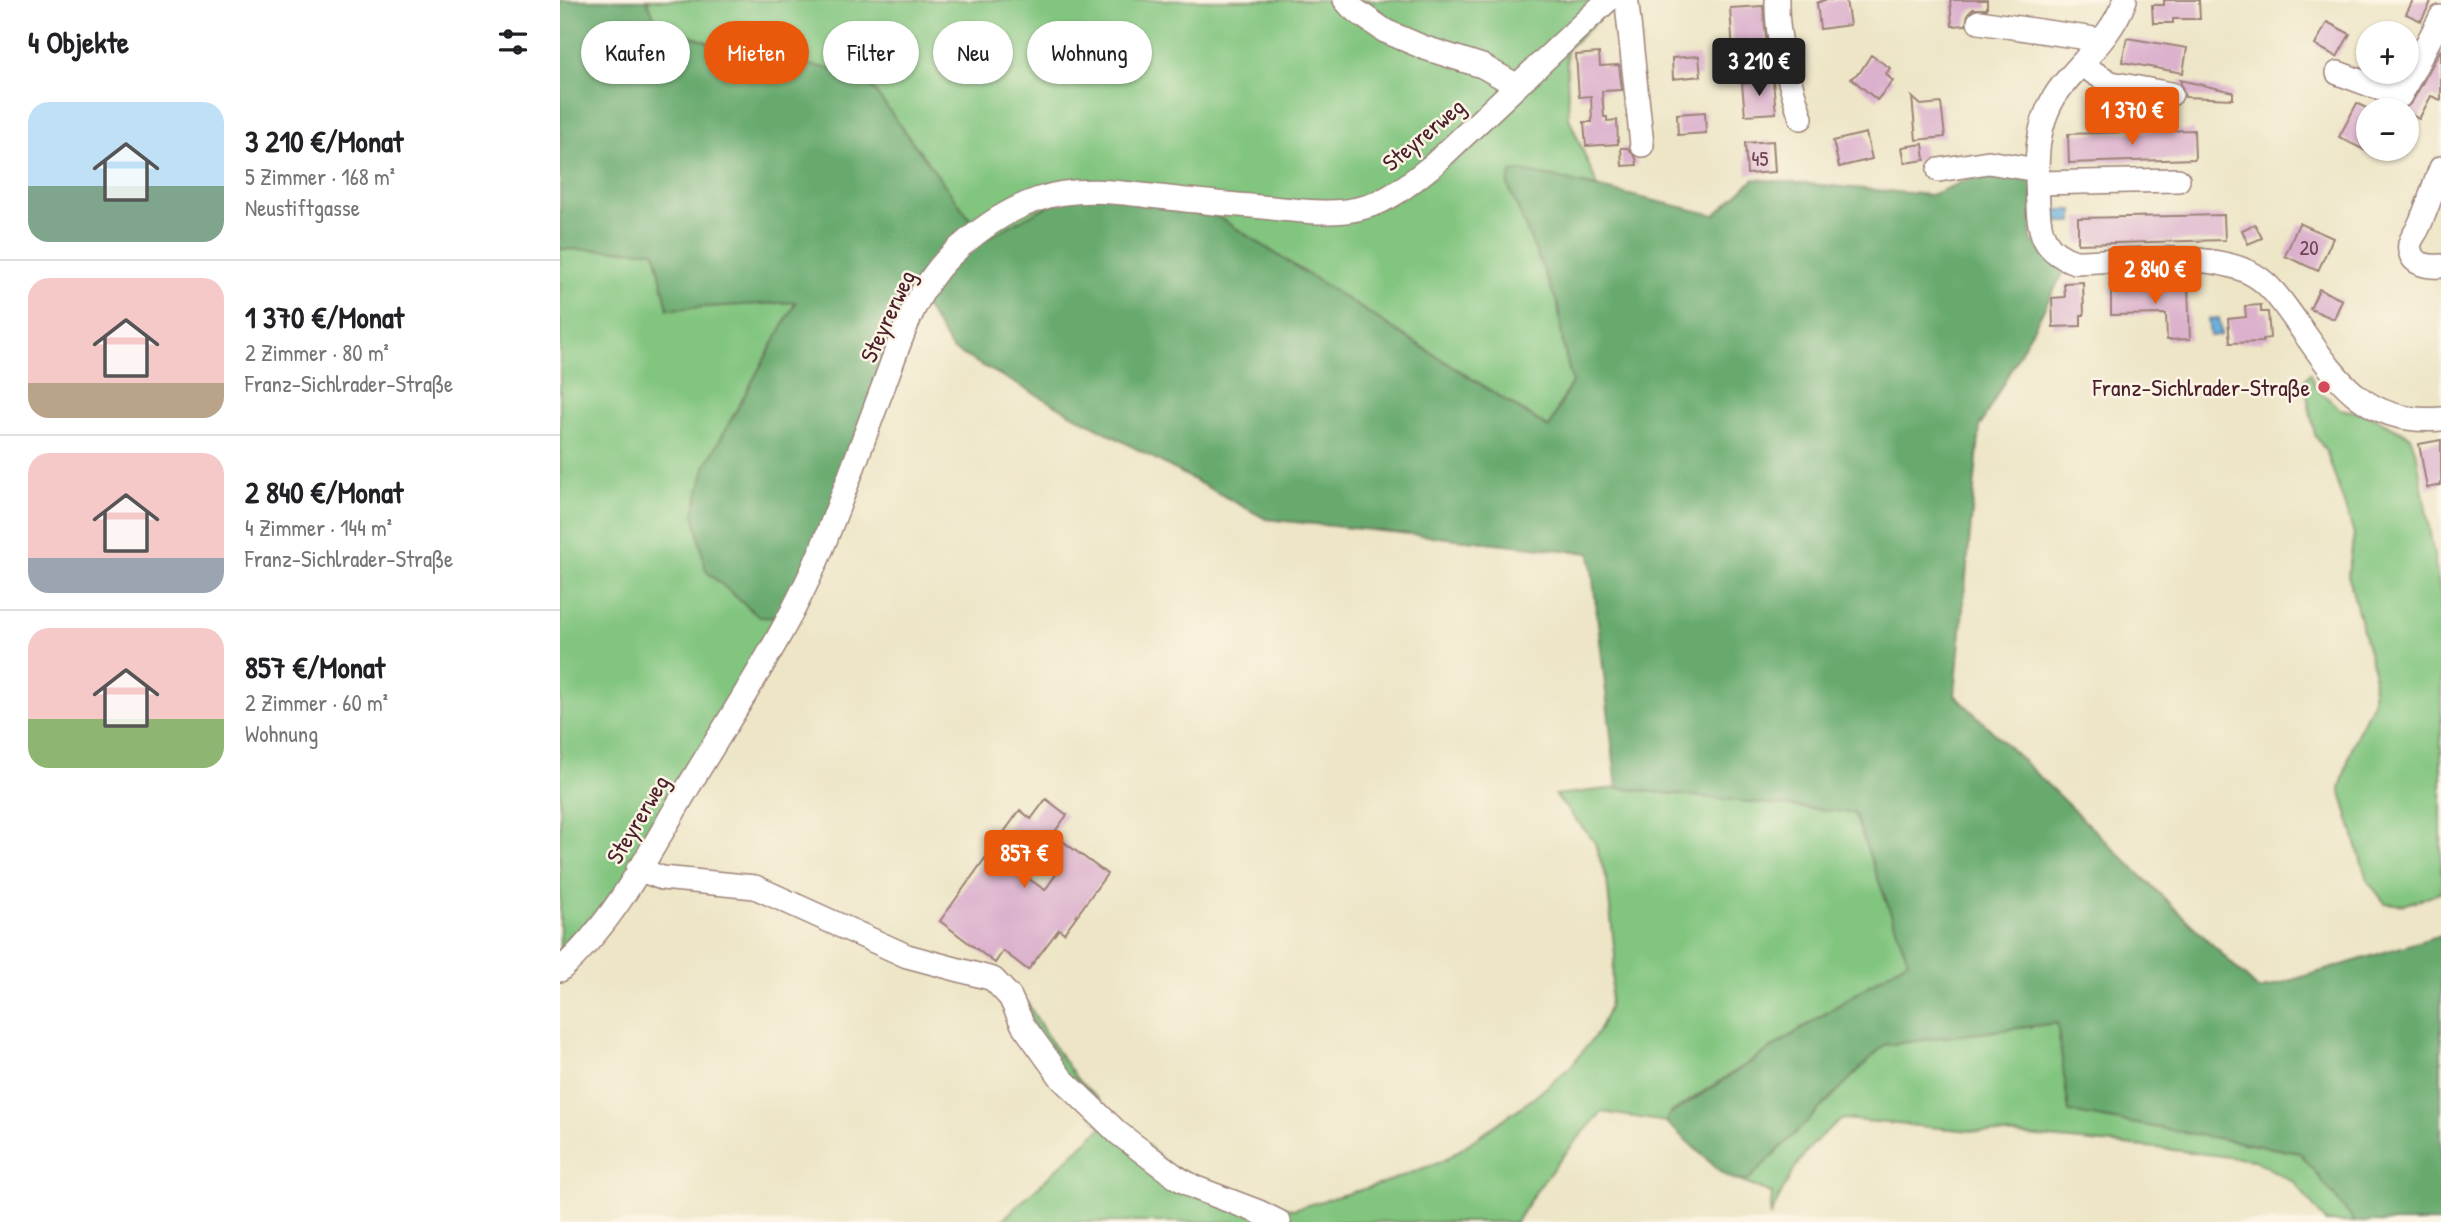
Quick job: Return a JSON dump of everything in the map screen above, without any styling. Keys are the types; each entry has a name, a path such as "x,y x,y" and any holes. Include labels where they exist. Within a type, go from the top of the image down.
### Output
{"street":[{"name":"Steyrerweg","path":"560,970 603,923 776,640 806,585 826,539 908,321 933,276 967,241 1017,208 1040,198 1086,191 1309,211 1343,211 1367,207 1407,186 1433,165 1516,85 1482,66 1425,48 1385,31 1345,0"},
{"path":"1516,85 1608,0"},
{"path":"1624,0 1627,4 1642,145"},
{"path":"1777,0 1781,46 1801,118"},
{"path":"2125,0 2116,20 2048,107 2037,144 2041,231 2057,256 2075,262 2208,261 2233,266 2269,286 2337,379 2353,396 2376,408 2403,417 2429,421 2441,419"},
{"path":"2338,73 2400,96 2441,17"},
{"path":"1979,22 2101,40"},
{"path":"2081,65 2111,83 2171,94"},
{"path":"1939,170 1988,162 2037,177 2178,180"},
{"path":"2441,168 2410,250 2415,260 2424,265 2441,266"},
{"path":"638,869 662,878 755,887 907,956 992,979 1010,997 1023,1025 1062,1079 1118,1133 1176,1177 1279,1222"}],"green space":[{"path":"560,0 647,0 656,21 581,21 581,84 690,84 690,36 704,41 704,84 809,84 809,65 823,67 823,84 869,84 985,239 1078,190 1185,196 1549,428 1572,382 1558,305 1508,185 1511,172 1553,177 1715,215 1754,179 1931,195 1988,171 2034,182 2031,239 2064,272 1980,426 1955,695 2259,990 2441,935 2441,1222 2355,1222 2300,1153 2069,1112 2057,1023 1884,1045 1748,1180 1736,1180 1724,1175 1666,1122 1668,1116 1908,960 1854,813 1617,788 1590,553 1266,519 952,349 920,298 798,618 759,617 706,571 694,513 705,467 796,302 668,309 655,251 560,249"},
{"path":"647,0 1619,0 1566,50 1569,118 1598,187 1520,171 1508,185 1558,305 1572,382 1550,428 1185,196 985,239 869,84 919,84 919,21 823,21 823,68 809,66 809,21 704,21 704,41 690,36 690,21 656,21"},
{"path":"560,249 655,251 668,309 796,302 705,467 798,618 560,977"},
{"path":"2310,373 2315,387 2340,409 2367,414 2410,436 2417,456 2441,598 2441,892 2404,905 2385,903 2367,880 2340,789 2353,743 2373,702 2374,671 2348,575 2354,534 2327,453 2315,435 2304,381"},
{"path":"1617,788 1854,813 1908,960 1670,1113 1666,1122 1602,1112 1556,1165 1516,1222 1000,1222 1102,1127 1016,1020 1028,1004 1077,1079 1168,1165 1257,1205 1294,1209 1381,1184 1445,1160 1535,1097 1570,1067 1598,1032 1609,1008 1615,955 1607,880 1594,841 1555,795"},
{"path":"2058,1023 2069,1112 2300,1153 2355,1222 2326,1222 2295,1183 2254,1160 2157,1148 1843,1119 1818,1139 1799,1162 1770,1217 1772,1193 1736,1180 1748,1180 1884,1045"}],"water":[{"path":"2054,210 2073,210 2073,222 2054,222"},
{"path":"2219,318 2221,335 2210,336 2208,319"}],"building":[{"path":"1824,0 1846,0 1850,25 1820,29 1817,3"},
{"path":"1950,0 1987,0 1987,9 1973,9 1968,14 1966,25 1952,26"},
{"path":"2164,0 2199,0 2200,19 2173,19 2173,23 2153,23 2152,5 2164,5"},
{"path":"2413,0 2432,0 2421,21 2406,14"},
{"path":"1763,6 1767,49 1733,52 1730,8"},
{"path":"2327,22 2350,34 2337,57 2315,45"},
{"path":"2127,38 2187,48 2183,73 2122,62"},
{"path":"2441,49 2441,100 2431,96 2419,119 2419,98 2414,98"},
{"path":"1599,53 1600,66 1619,65 1622,90 1602,91 1604,117 1607,117 1607,121 1617,120 1618,144 1586,146 1584,122 1592,122 1591,96 1579,97 1576,55"},
{"path":"1871,55 1890,68 1886,74 1893,81 1877,100 1851,78 1860,72"},
{"path":"1699,56 1701,76 1673,79 1672,58"},
{"path":"2180,80 2233,92 2233,99 2185,97"},
{"path":"1773,81 1776,113 1745,115 1742,84"},
{"path":"1912,97 1921,105 1941,103 1945,137 1916,140"},
{"path":"2356,105 2356,146 2339,137"},
{"path":"1705,112 1706,133 1678,135 1677,114"},
{"path":"2194,130 2195,159 2069,163 2068,134"},
{"path":"1866,133 1872,159 1839,167 1833,141"},
{"path":"1773,141 1775,172 1747,174 1745,143"},
{"path":"1923,144 1925,160 1905,163 1902,147"},
{"path":"1621,148 1628,148 1636,158 1637,165 1622,166"},
{"path":"2224,215 2225,240 2078,244 2078,218"},
{"path":"2299,223 2333,238 2318,271 2285,256"},
{"path":"2255,224 2262,238 2248,244 2242,230"},
{"path":"2083,282 2084,315 2081,315 2081,326 2053,327 2052,298 2065,297 2064,283"},
{"path":"2188,285 2190,339 2167,340 2166,314 2111,315 2111,286"},
{"path":"2319,289 2342,300 2334,319 2310,309"},
{"path":"2261,305 2261,312 2268,312 2270,338 2263,339 2263,342 2230,343 2228,319 2246,317 2245,306"},
{"path":"2441,440 2441,485 2427,488 2419,444"},
{"path":"1046,799 1067,815 1053,834 1107,874 1064,933 1059,929 1028,970 1003,951 995,963 940,921 1020,810 1031,819","holes":["1030,849 1059,870 1045,890 1016,870"]}],"place":[{"name":"Franz-Sichlrader-Straße","path":"2324,387"}]}
